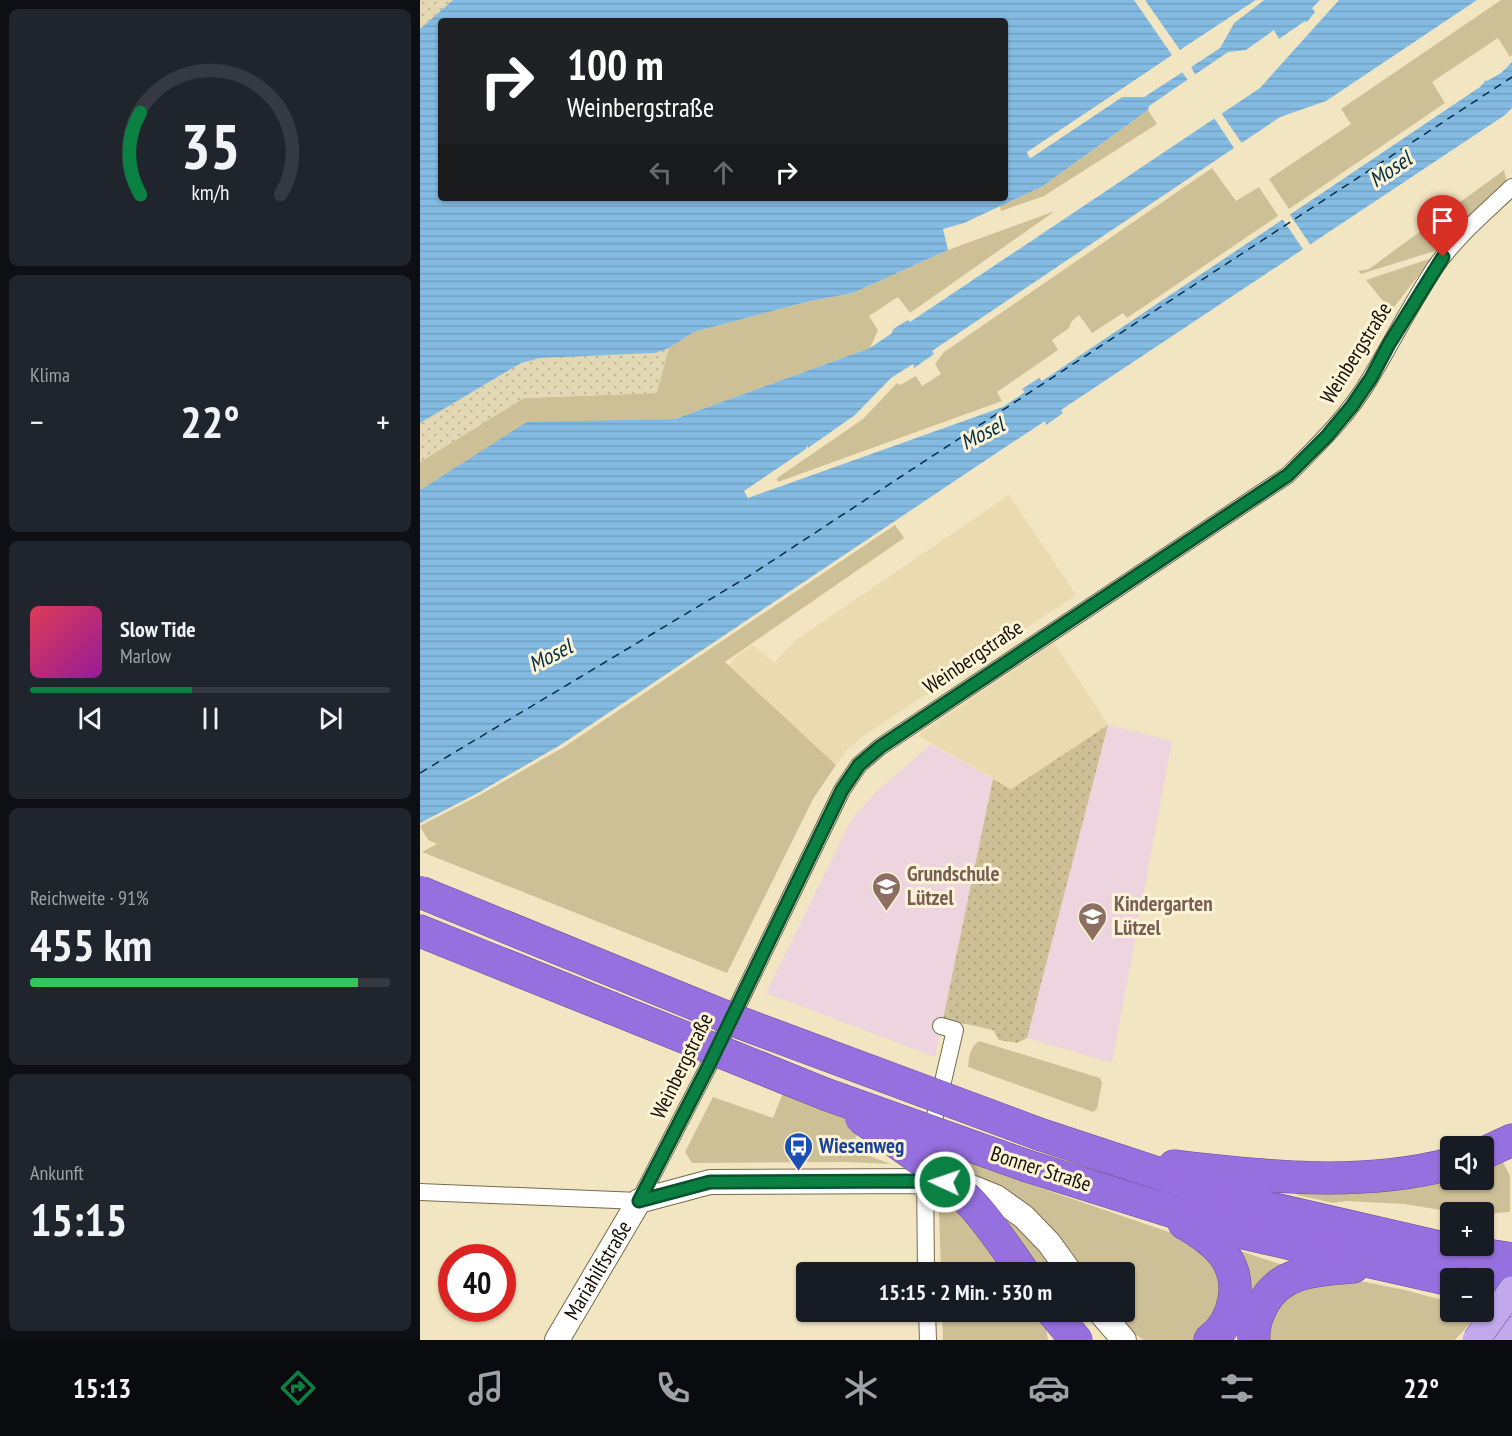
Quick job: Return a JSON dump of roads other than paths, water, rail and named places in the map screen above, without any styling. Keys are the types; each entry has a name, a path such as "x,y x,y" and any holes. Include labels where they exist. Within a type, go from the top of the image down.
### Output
{"highway":[{"name":"Bonner Straße","path":"420,892 752,1027 1039,1134 1217,1195 1264,1208 1444,1248 1512,1258"},
{"name":"Bonner Straße","path":"420,931 825,1094 1027,1166 1234,1231 1440,1278"},
{"path":"825,1094 917,1157 956,1188 994,1231 1016,1262"},
{"path":"1494,1148 1512,1140"},
{"path":"1110,1159 1285,1177 1393,1175 1440,1167"},
{"path":"1157,1207 1207,1238 1224,1256 1233,1274 1234,1304 1228,1319 1210,1340"},
{"path":"1254,1340 1258,1314 1269,1294 1287,1279 1304,1272 1380,1265"},
{"path":"1494,1287 1512,1290"}],"main road":[{"path":"1476,1340 1512,1290"},
{"path":"1505,1340 1512,1330"}],"street":[{"name":"Weinbergstraße","path":"639,1201 850,776 880,747 1288,475 1327,436 1352,406 1450,247 1512,187"},
{"path":"926,1262 926,1154 955,1030 941,1026"},
{"name":"Mariahilfstraße","path":"557,1340 639,1201 710,1182 925,1181 964,1184 983,1190 1009,1205 1037,1229 1062,1262"},
{"path":"420,1192 639,1201"},
{"path":"927,1322 928,1340"},
{"path":"1109,1322 1125,1340"}],"water":[{"path":"453,0 1256,0 1027,152 1031,158 1122,97 1144,97 1220,48 1234,23 1264,0 1320,0 1312,8 1315,12 1307,22 1305,21 1279,39 1274,30 1246,50 1228,52 1149,106 1148,110 1043,186 964,223 943,229 948,250 853,293 806,302 694,332 669,348 655,353 540,358 521,363 420,423 420,29"},
{"name":"Mosel","path":"1339,0 1477,0 1326,101 1280,117 932,351 934,354 914,368 913,364 891,378 855,415 808,448 807,445 806,449 744,491 748,498 1003,407 1025,392 1022,389 1039,378 1042,381 1051,375 1480,87 1486,80 1501,73 1512,62 1512,108 1505,115 1061,410 1063,413 1046,425 1045,421 562,744 478,793 420,823 420,490 527,422 675,419 870,348 892,333 893,329 908,320 910,322 1260,88"}],"place":[{"name":"Grundschule Lützel","path":"886,912"},
{"name":"Kindergarten Lützel","path":"1093,942"},
{"name":"Wiesenweg","path":"798,1172"}]}
